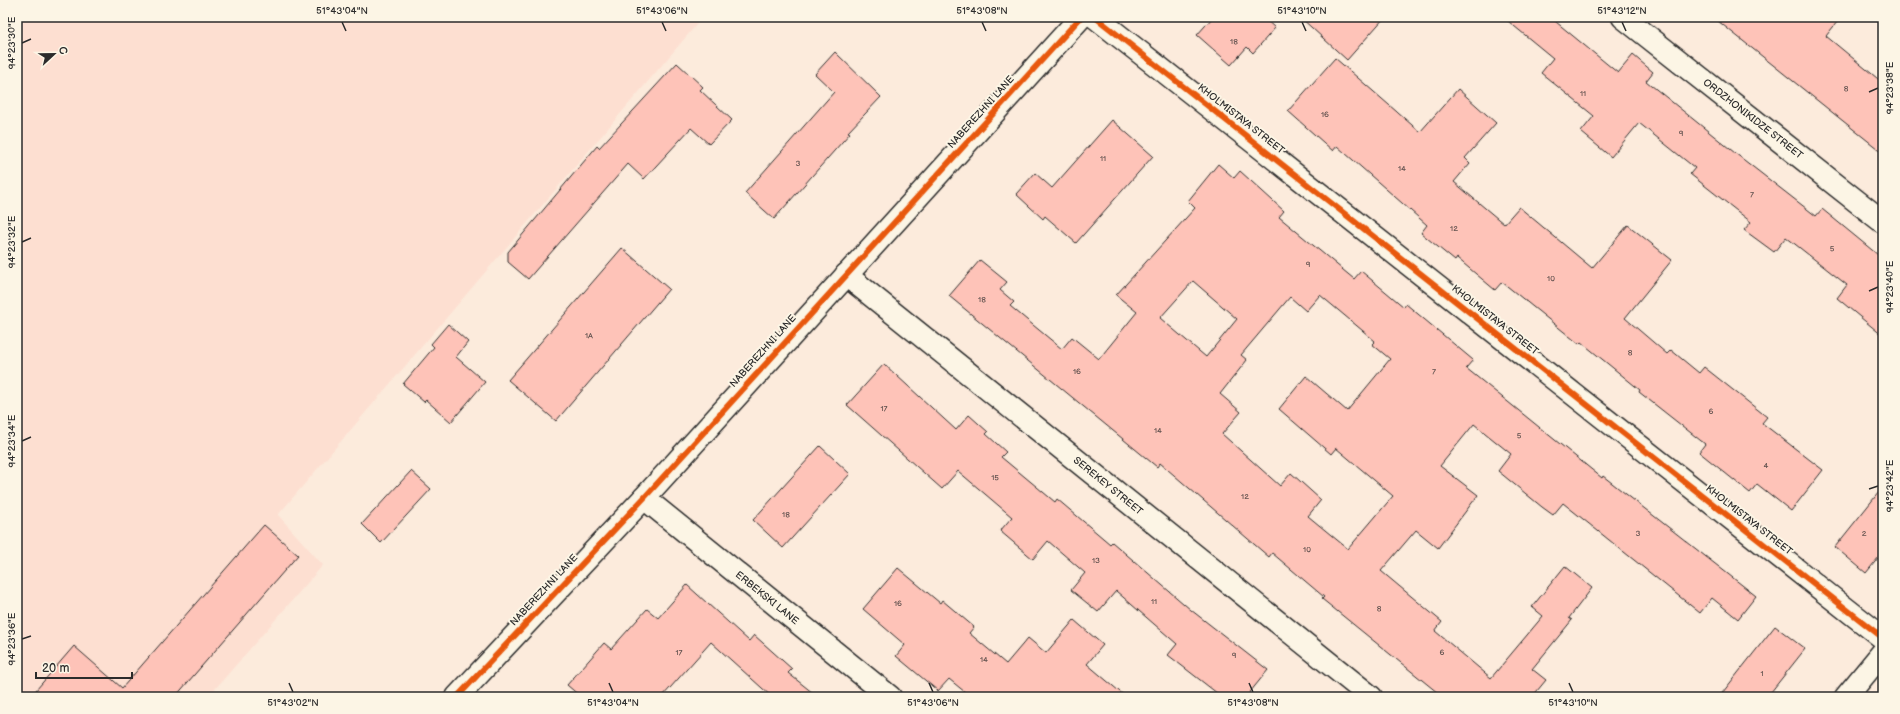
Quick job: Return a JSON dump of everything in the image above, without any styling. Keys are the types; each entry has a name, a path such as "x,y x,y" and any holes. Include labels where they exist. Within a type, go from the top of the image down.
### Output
{"street":[{"name":"NABEREZHNI LANE","path":"465,694 1081,17"},
{"name":"KHOLMISTAYA STREET","path":"1095,17 1883,638"},
{"name":"ORDZHONIKIDZE STREET","path":"1623,17 1883,222"},
{"name":"SEREKEY STREET","path":"846,275 1371,697"},
{"name":"ERBEKSKI LANE","path":"644,498 890,697"},
{"path":"1846,697 1883,652"}],"shaded area":[{"path":"17,17 703,17 278,515 323,565 208,697 17,697"}],"building":[{"path":"1213,17 1263,17 1275,28 1253,53 1247,47 1231,65 1197,35"},
{"path":"1300,17 1385,17 1347,60"},
{"path":"1503,17 1550,17 1618,73 1633,55 1653,72 1646,81 1816,216 1822,209 1883,259 1883,336 1837,298 1847,285 1786,237 1774,252 1744,230 1751,222 1690,174 1695,168 1639,123 1611,157 1581,132 1594,116 1541,73 1553,58"},
{"path":"1713,17 1841,17 1826,36 1883,83 1883,153"},
{"path":"835,52 881,97 848,132 850,133 774,219 745,193 834,92 815,74"},
{"path":"1335,58 1420,132 1458,89 1496,123 1465,158 1470,163 1454,182 1504,224 1519,207 1592,268 1628,225 1672,260 1625,318 1667,354 1671,350 1699,373 1704,367 1767,417 1762,423 1823,470 1791,511 1757,484 1750,493 1699,452 1705,444 1639,392 1640,390 1581,342 1579,344 1502,282 1495,290 1457,258 1455,261 1421,233 1427,225 1337,146 1333,151 1288,111"},
{"path":"677,63 703,87 700,90 732,120 709,144 691,128 644,179 628,164 528,279 508,262 508,252 597,146 599,148"},
{"path":"1112,120 1153,156 1076,243 1045,216 1043,219 1016,194 1035,173 1052,188"},
{"path":"1218,164 1234,178 1240,171 1284,211 1279,217 1354,279 1361,271 1404,307 1406,304 1473,360 1466,368 1602,478 1603,476 1756,596 1738,619 1712,598 1700,613 1563,503 1553,515 1498,471 1511,454 1474,424 1440,466 1478,495 1438,548 1416,530 1381,571 1442,622 1435,631 1491,678 1543,616 1532,607 1565,566 1592,588 1569,618 1572,620 1532,669 1546,680 1532,697 1443,697 1322,599 1324,597 1272,553 1269,557 1160,463 1157,467 949,296 980,260 1007,282 1000,290 1014,302 1010,306 1062,349 1072,337 1099,359 1137,312 1116,295 1195,208 1188,201","holes":["1193,281 1237,319 1206,357 1160,318","1320,295 1375,341 1372,344 1390,359 1347,411 1306,376 1279,409 1331,454 1336,448 1393,496 1348,549 1308,516 1321,500 1291,473 1280,486 1222,434 1241,412 1220,394 1247,360 1241,355 1290,297 1306,311"]},
{"path":"622,248 669,289 556,421 508,380"},
{"path":"448,324 468,342 456,357 485,382 451,422 426,400 424,402 403,384 434,347 431,344"},
{"path":"884,364 956,430 969,415 988,432 986,434 1006,452 1001,457 1055,502 1057,499 1110,544 1112,542 1191,610 1268,670 1246,697 1222,697 1168,655 1177,644 1116,591 1098,612 1071,590 1085,573 1048,541 1033,559 1000,531 1012,517 958,471 942,489 847,405"},
{"path":"820,446 850,474 783,548 753,520"},
{"path":"411,471 431,489 381,543 362,524"},
{"path":"1883,487 1883,552 1866,573 1835,547"},
{"path":"264,525 298,555 175,697 30,697 74,646 122,688"},
{"path":"898,568 940,603 942,600 974,627 969,633 1006,664 1028,638 1046,653 1074,620 1103,645 1087,664 1126,697 971,697 949,679 938,691 896,656 905,645 863,609"},
{"path":"687,585 749,641 754,635 792,669 788,673 818,697 772,697 711,642 662,697 581,697 567,685 604,643 611,649 647,609 658,618"},
{"path":"1775,626 1805,649 1767,697 1719,697"}],"cycle path":[{"path":"457,697 644,498 1081,17"},
{"path":"1095,17 1883,638"}]}
